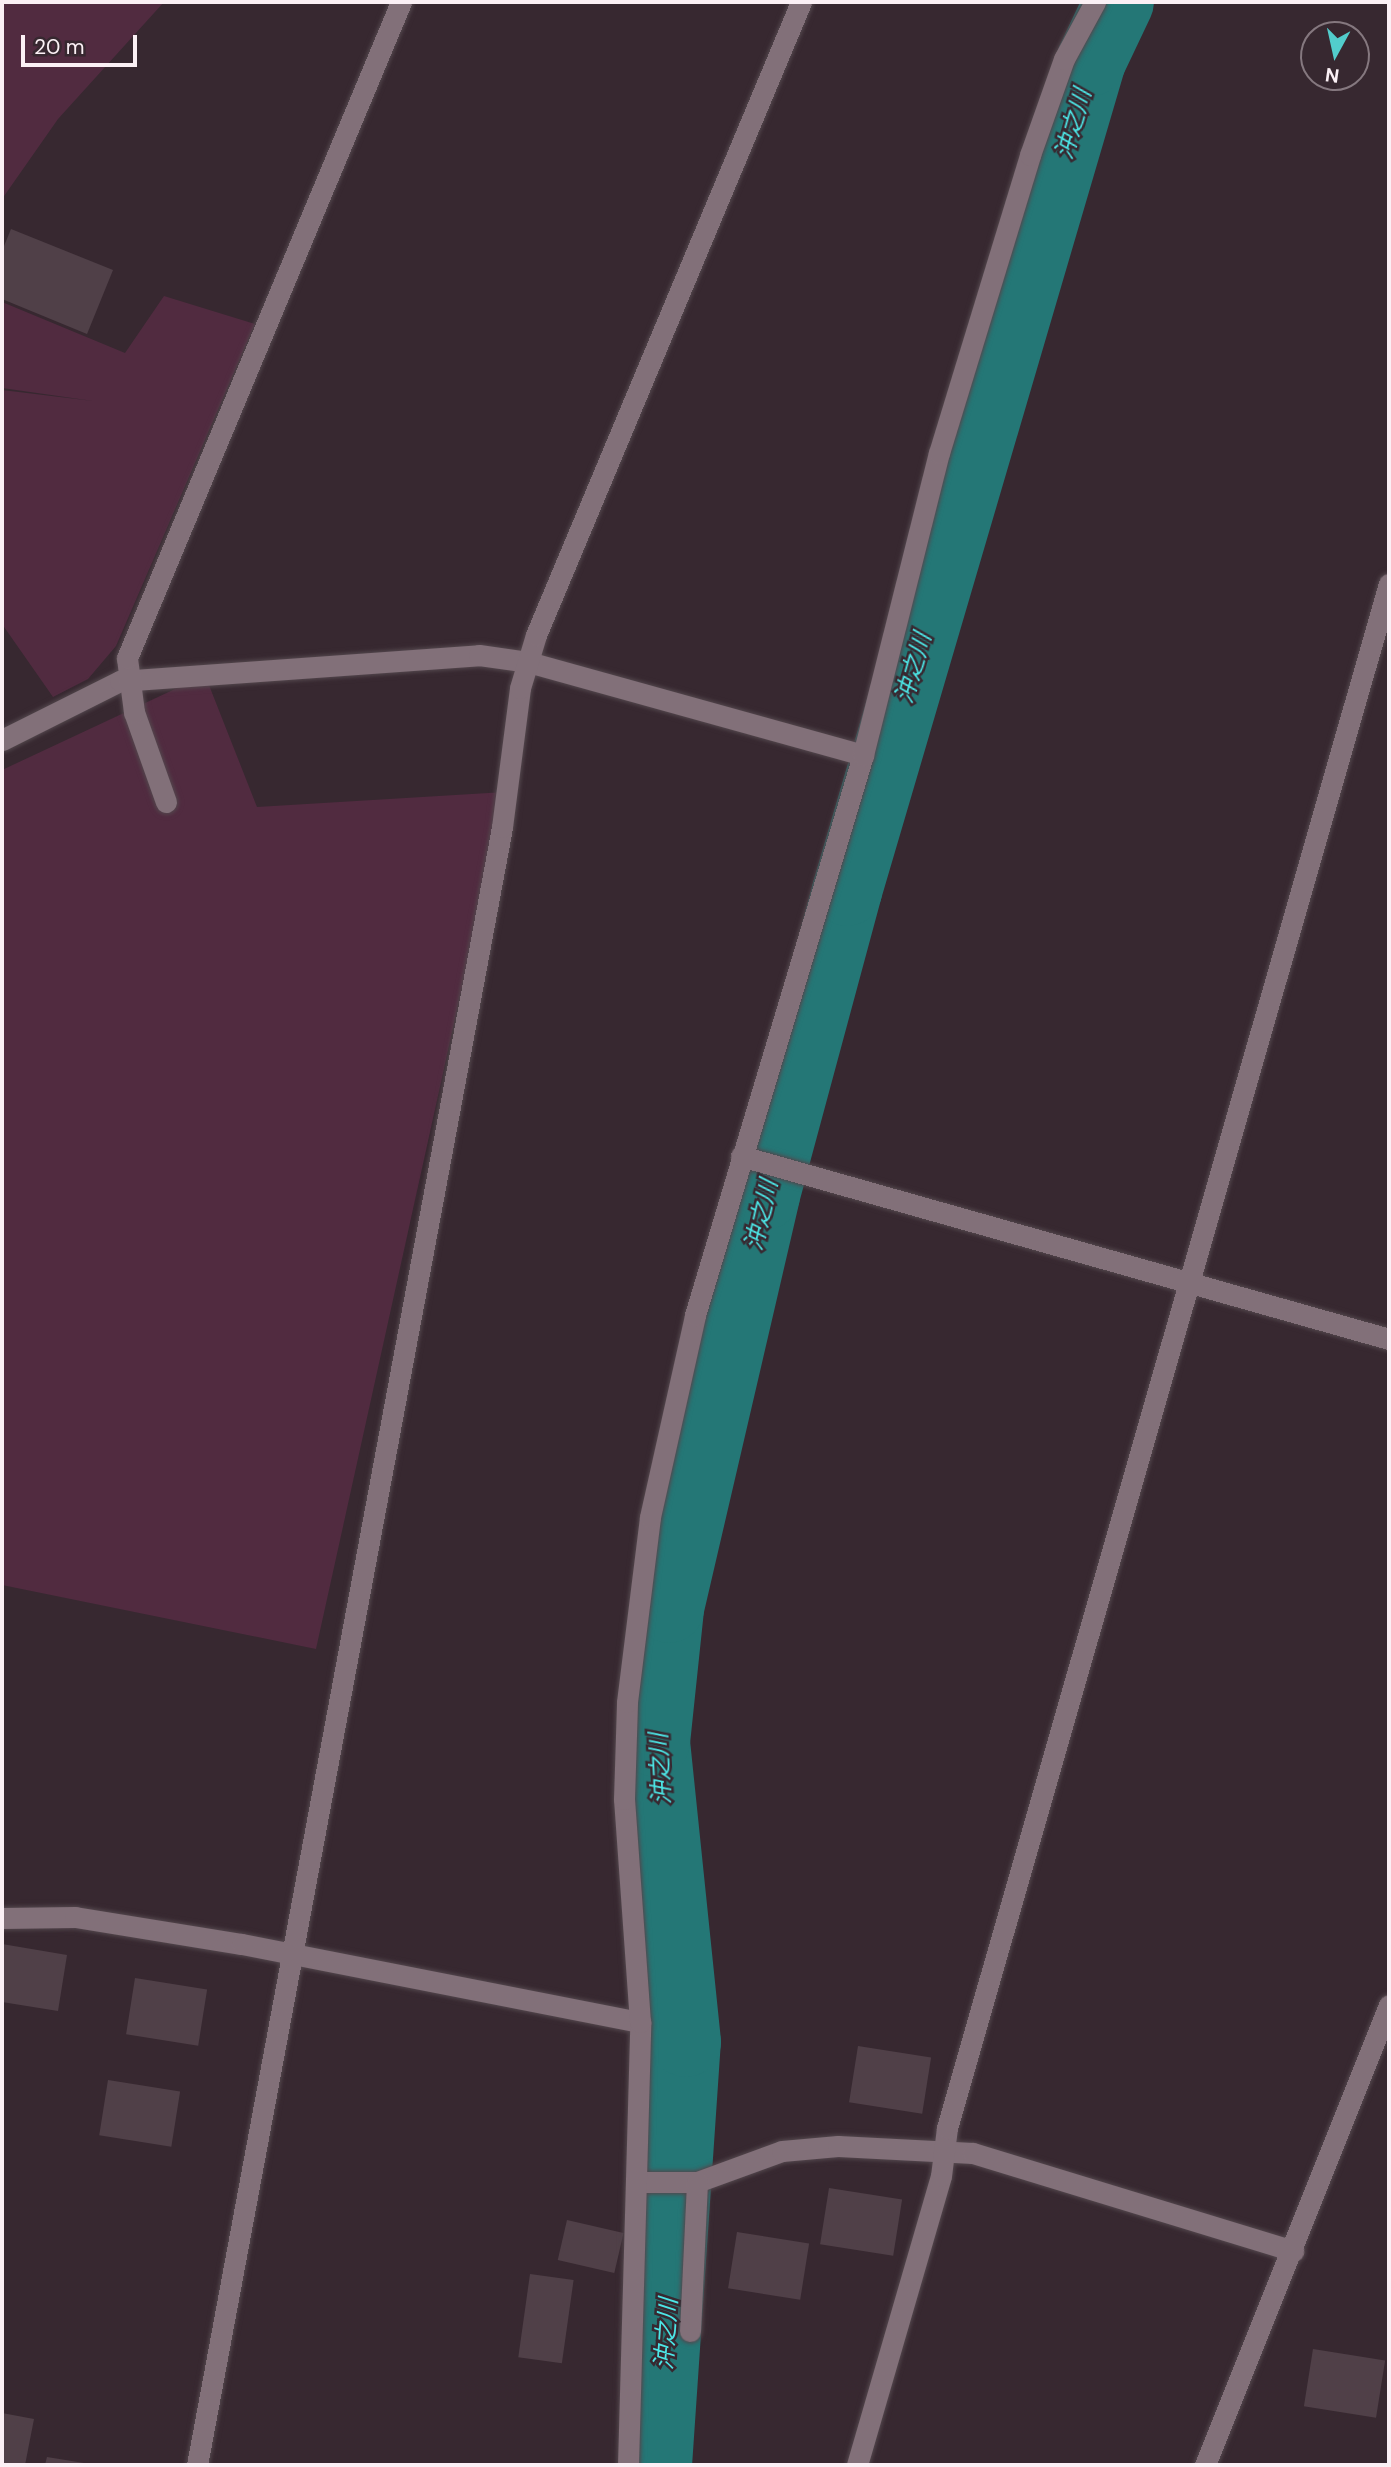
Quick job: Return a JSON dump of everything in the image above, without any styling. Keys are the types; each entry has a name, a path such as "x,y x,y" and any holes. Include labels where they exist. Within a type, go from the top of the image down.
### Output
{"street":[{"path":"166,802 128,681 127,658 401,2"},
{"path":"197,2465 528,662 801,2"},
{"path":"628,2465 639,2182 640,2022 624,1799 634,1622 695,1315 863,755 939,453 1026,168 1064,59 1095,2"},
{"path":"858,2465 1389,584"},
{"path":"2,740 128,681 479,655 528,662 863,755"},
{"path":"741,1156 1389,1339"},
{"path":"2,1918 75,1917 289,1954 640,2022"},
{"path":"1205,2465 1389,2018"},
{"path":"639,2182 698,2182 782,2151 838,2146 973,2153 1293,2251"},
{"path":"691,2331 698,2182"}],"shaded area":[{"path":"2,2 164,2 58,119 2,199"},
{"path":"164,296 255,324 116,646 88,679 53,697 2,624 2,390 93,401 2,388 2,302 125,353"},
{"path":"205,675 257,807 505,792 316,1649 2,1585 2,770"}],"building":[{"path":"11,229 113,270 87,334 2,299 2,251"},
{"path":"2,1944 67,1955 58,2011 2,2002"},
{"path":"135,1978 207,1989 198,2046 126,2034"},
{"path":"858,2046 931,2058 922,2114 849,2102"},
{"path":"108,2080 180,2091 171,2147 99,2135"},
{"path":"829,2188 902,2200 893,2256 820,2244"},
{"path":"567,2220 624,2233 614,2273 558,2260"},
{"path":"737,2232 809,2243 800,2300 728,2288"},
{"path":"530,2274 574,2280 562,2363 518,2357"},
{"path":"1313,2349 1385,2360 1376,2418 1304,2406"},
{"path":"2,2413 34,2419 25,2465 2,2465"},
{"path":"47,2457 90,2464 90,2465 45,2465"}],"waterway":[{"name":"沖之川","path":"657,2465 686,2042 655,1742 669,1608 765,1195 847,891 1091,61 1119,2"}]}
